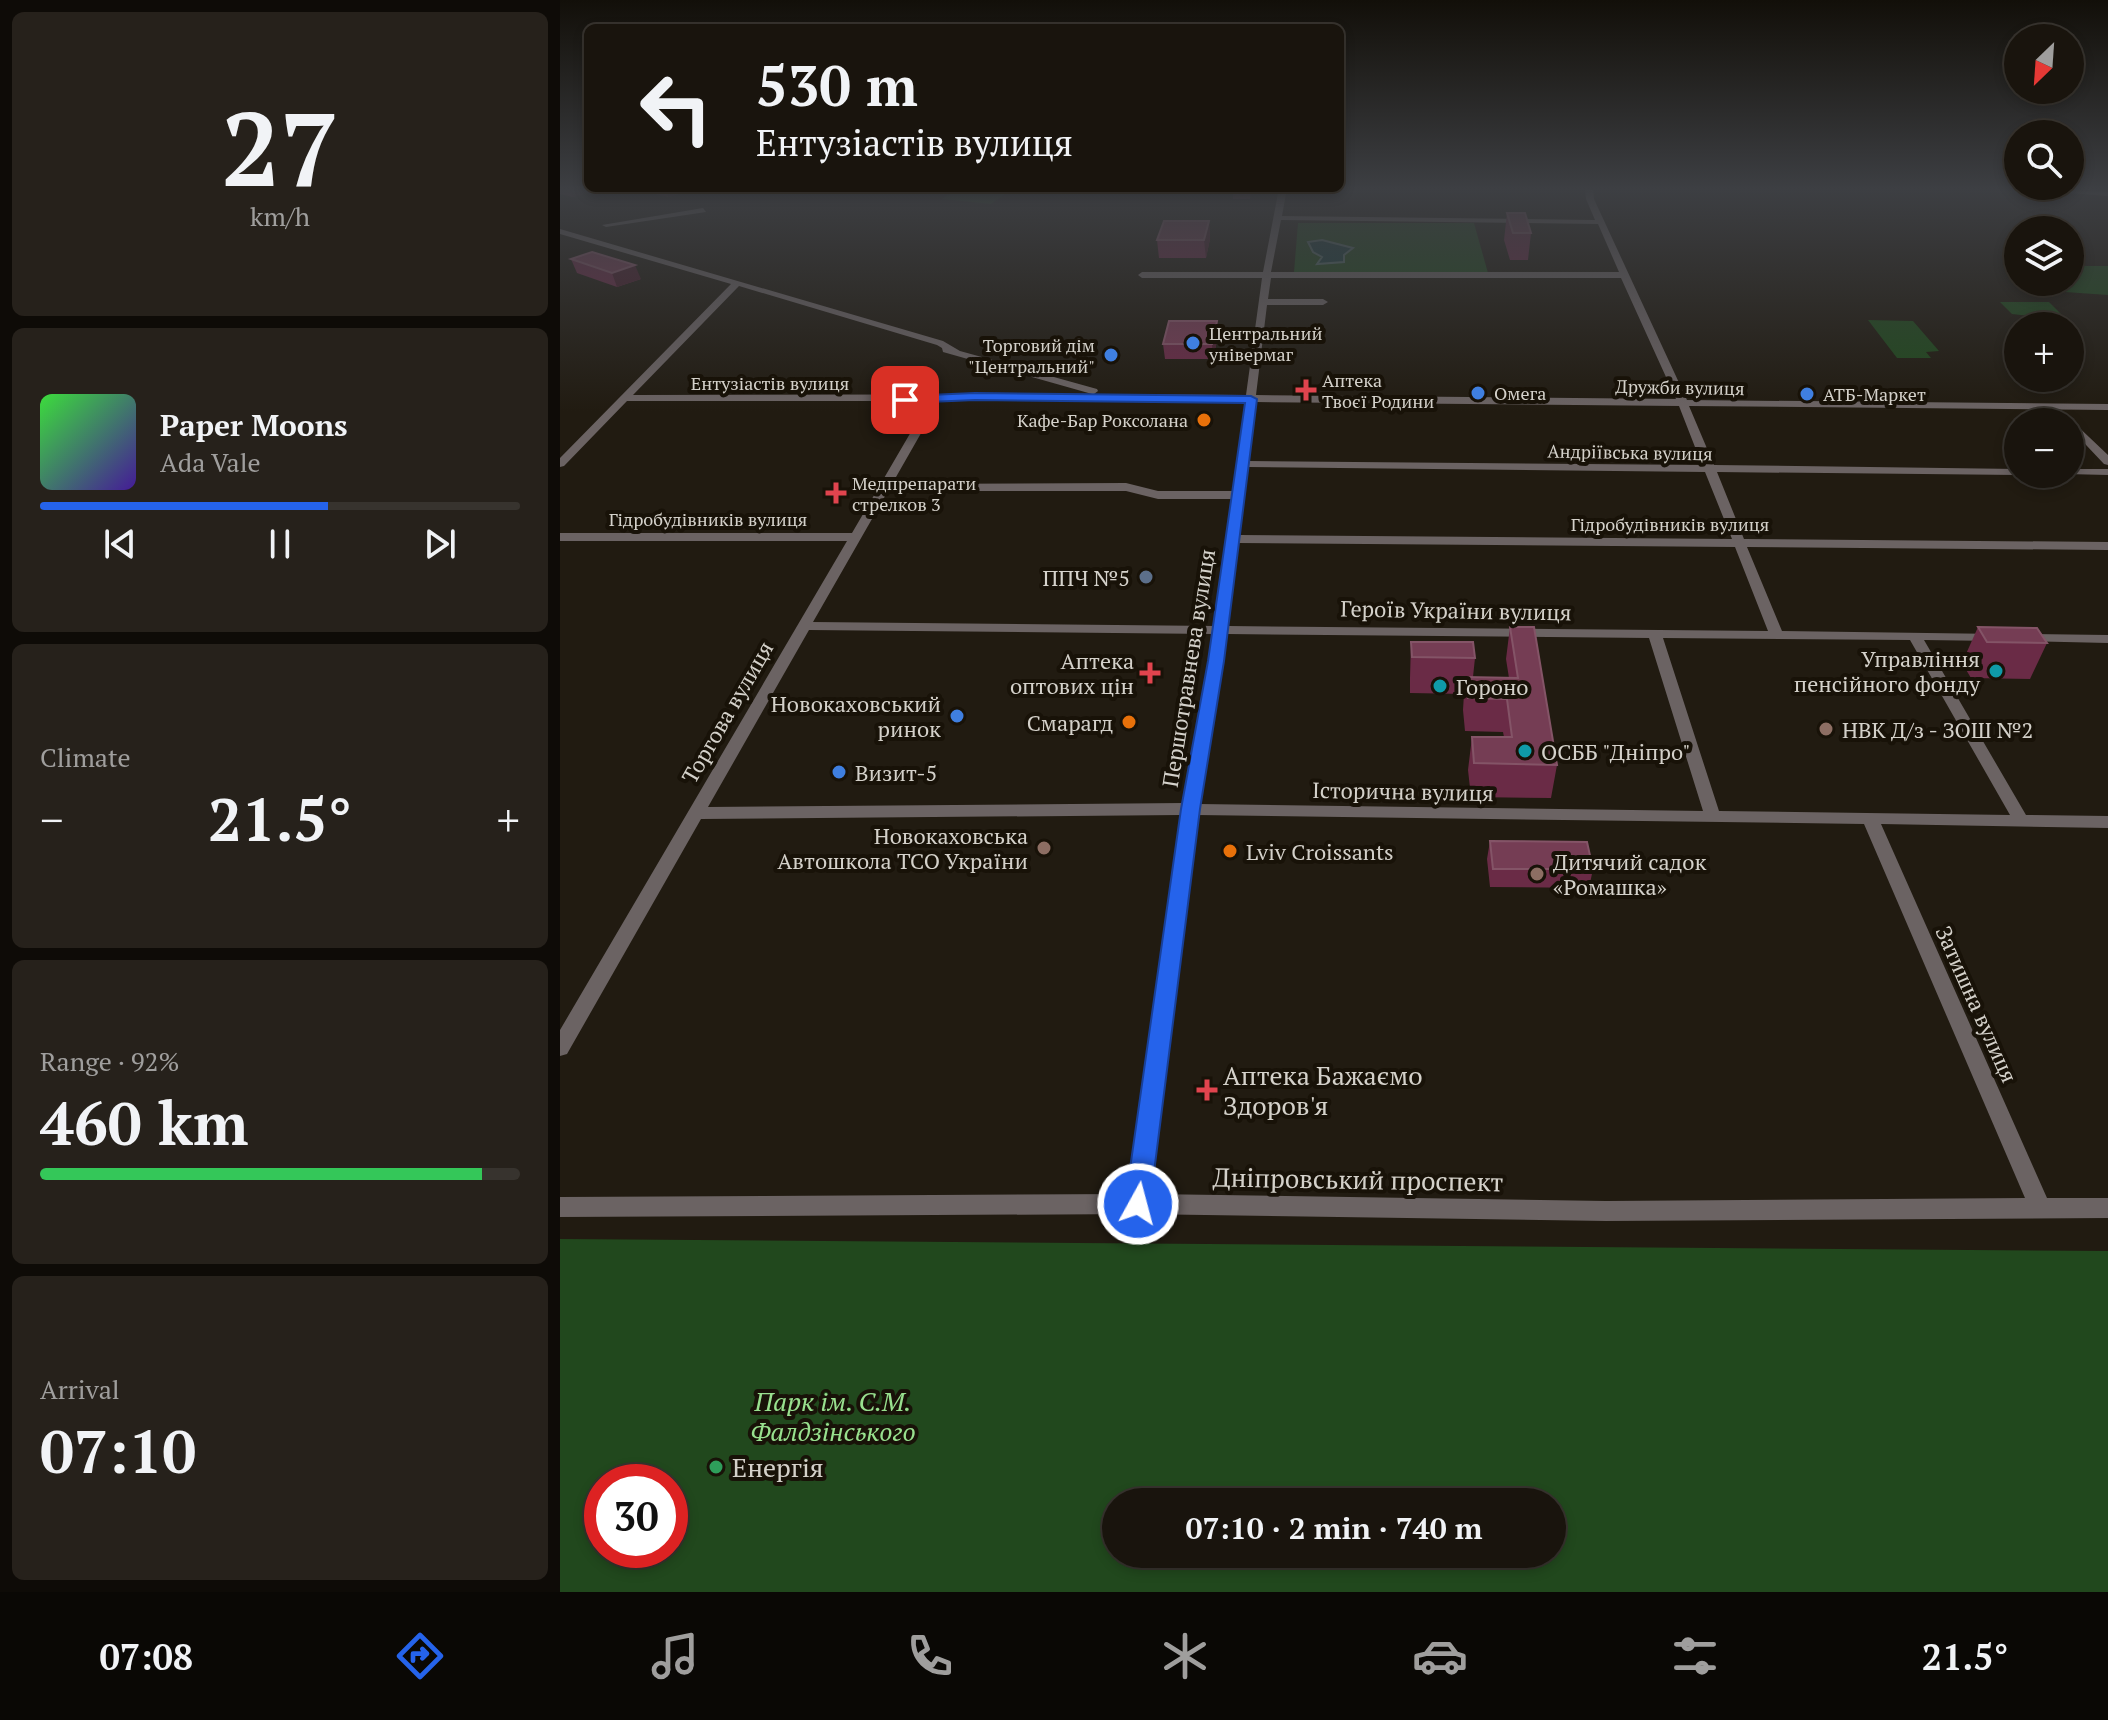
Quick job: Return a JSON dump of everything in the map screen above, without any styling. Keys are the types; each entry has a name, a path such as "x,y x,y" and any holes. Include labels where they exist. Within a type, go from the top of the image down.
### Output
{"street":[{"path":"664,262 929,348 956,352 1118,397"},
{"name":"Першотравнева вулиця","path":"1138,1204 1190,809 1221,630 1269,262"},
{"path":"1620,262 1742,542 1776,634"},
{"path":"1142,275 1626,275"},
{"path":"560,464 736,284"},
{"path":"1265,302 1323,302"},
{"name":"Ентузіастів вулиця","path":"624,398 1251,399"},
{"name":"Дружби вулиця","path":"1251,399 2108,407"},
{"name":"Торгова вулиця","path":"560,1048 935,400"},
{"path":"2084,437 2108,462"},
{"name":"Андріївська вулиця","path":"1242,464 2004,472"},
{"path":"2084,472 2108,472"},
{"path":"886,488 1126,487 1158,495 1237,495"},
{"name":"Гідробудівників вулиця","path":"560,537 857,537"},
{"name":"Гідробудівників вулиця","path":"1231,539 2108,546"},
{"name":"Героїв України вулиця","path":"804,626 2108,639"},
{"path":"1655,634 1713,817"},
{"path":"1914,636 2021,820"},
{"name":"Історична вулиця","path":"696,813 1190,809 2108,822"},
{"name":"Затишна вулиця","path":"1870,819 2040,1207"},
{"name":"Дніпровський проспект","path":"560,1207 1138,1204 1606,1211 2108,1208"}],"green space":[{"path":"1295,262 1485,262 1488,273 1294,272"},
{"path":"2084,266 2108,266 2108,295 2084,293"},
{"path":"2000,302 2049,302 2059,312 2010,312"},
{"path":"1868,320 1913,321 1939,351 1926,352 1931,358 1897,358"},
{"name":"Парк ім. С.М. Фалдзінського","path":"560,1239 2108,1251 2108,1592 560,1592"}],"building":[{"path":"581,262 635,265 612,273"},
{"path":"1169,321 1217,321 1212,344 1163,344"},
{"path":"1510,627 1534,627 1557,765 1474,763 1472,737 1512,737 1507,699 1468,698 1466,677 1518,678"},
{"path":"1978,627 2037,628 2047,643 1987,642"},
{"path":"1411,642 1473,642 1475,658 1412,657"},
{"path":"1490,841 1587,842 1593,869 1493,869"}],"place":[{"name":"Центральний універмаг","path":"1193,343"},
{"name":"Торговий дім \"Центральний\"","path":"1111,355"},
{"name":"Аптека Твоєї Родини","path":"1306,390"},
{"name":"Омега","path":"1478,393"},
{"name":"АТБ-Маркет","path":"1807,394"},
{"name":"Кафе-Бар Роксолана","path":"1204,420"},
{"name":"Медпрепарати стрелков 3","path":"836,493"},
{"name":"ППЧ №5","path":"1146,577"},
{"name":"Управління пенсійного фонду","path":"1996,671"},
{"name":"Аптека оптових цін","path":"1150,673"},
{"name":"Гороно","path":"1440,686"},
{"name":"Новокаховський ринок","path":"957,716"},
{"name":"Смарагд","path":"1129,722"},
{"name":"НВК Д/з - ЗОШ №2","path":"1826,729"},
{"name":"ОСББ \"Днiпро\"","path":"1525,751"},
{"name":"Визит-5","path":"839,772"},
{"name":"Новокаховська Автошкола ТСО України","path":"1044,848"},
{"name":"Lviv Croissants","path":"1230,851"},
{"name":"Дитячий садок «Ромашка»","path":"1537,874"},
{"name":"Аптека Бажаємо Здоров'я","path":"1207,1090"},
{"name":"Енергія","path":"716,1467"}],"route":[{"path":"905,400 975,397 1251,399 1212,691 1190,809 1138,1204"}]}
